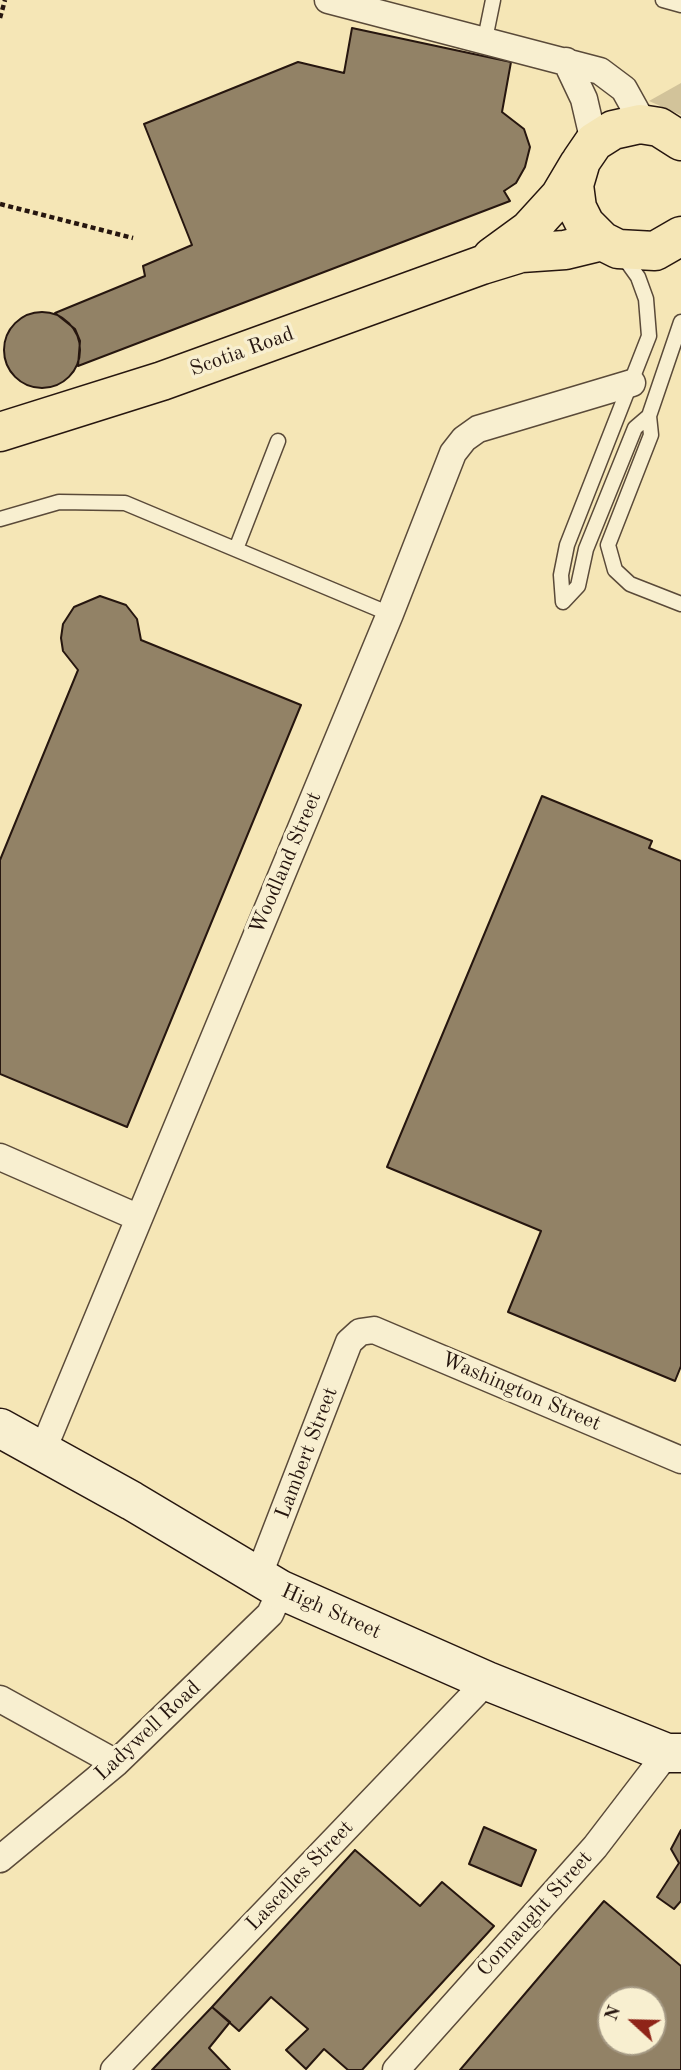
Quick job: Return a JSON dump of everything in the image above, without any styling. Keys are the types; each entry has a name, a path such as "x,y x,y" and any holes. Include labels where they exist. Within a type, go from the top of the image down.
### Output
{"main road":[{"path":"610,245 585,224 578,208 575,185 587,152 613,130 671,135"},
{"name":"Scotia Road","path":"482,265 529,230 559,196 587,152"},
{"name":"Scotia Road","path":"0,432 162,381 521,253 610,245 655,251 681,236"}],"street":[{"path":"328,0 378,6 600,71 624,89 671,135"},
{"path":"566,61 584,99 587,152"},
{"name":"Woodland Street","path":"42,1452 137,1217 390,614 453,453 464,439 478,429 632,383"},
{"path":"0,1157 137,1217"},
{"name":"Washington Street","path":"360,1332 374,1330 681,1460"},
{"name":"Lambert Street","path":"269,1583 349,1342 360,1332"},
{"name":"High Street","path":"0,1428 132,1501 269,1583 487,1681 674,1753"},
{"name":"Ladywell Road","path":"0,1859 116,1763 270,1614 269,1583"},
{"name":"Lascelles Street","path":"114,2070 487,1681"},
{"path":"0,1699 116,1763"},
{"name":"Connaught Street","path":"396,2070 595,1847 674,1753"}],"lane":[{"path":"485,39 493,0"},
{"path":"663,0 681,5"},
{"path":"610,245 638,277 650,317 649,335 567,545 561,575 563,602 578,586 586,549 635,428 649,416"},
{"path":"681,323 649,416 651,435 608,545 615,570 630,584 681,604"},
{"path":"632,383 658,391"},
{"path":"236,550 278,441"},
{"path":"0,519 59,502 125,503 390,614"}],"path":[{"path":"0,18 5,0"},
{"path":"0,204 133,238"}],"shaded area":[{"path":"681,83 681,115 649,101"}],"building":[{"path":"352,28 511,62 502,112 524,129 530,147 525,167 516,183 504,191 510,201 78,366 80,341 75,329 55,313 145,276 143,266 192,245 144,124 298,62 344,73"},
{"path":"42,312 57,315 69,323 77,335 80,350 77,365 69,377 57,385 42,388 27,385 15,377 7,365 4,350 7,335 15,323 27,315"},
{"path":"100,596 126,605 137,619 141,640 301,705 127,1127 0,1074 0,860 78,670 63,651 63,624 74,607"},
{"path":"542,796 652,841 649,848 681,861 681,1366 675,1381 508,1312 541,1231 387,1167"},
{"path":"484,1827 536,1850 521,1886 469,1864"},
{"path":"681,1830 681,1901 674,1909 657,1897 679,1863 671,1849"},
{"path":"355,1850 420,1906 442,1882 494,1926 362,2070 348,2070 324,2049 306,2069 286,2050 308,2029 271,1997 239,2031 212,2007"},
{"path":"604,1901 681,1966 681,2070 460,2070"},
{"path":"212,2007 230,2022 209,2048 230,2070 152,2070"}]}
